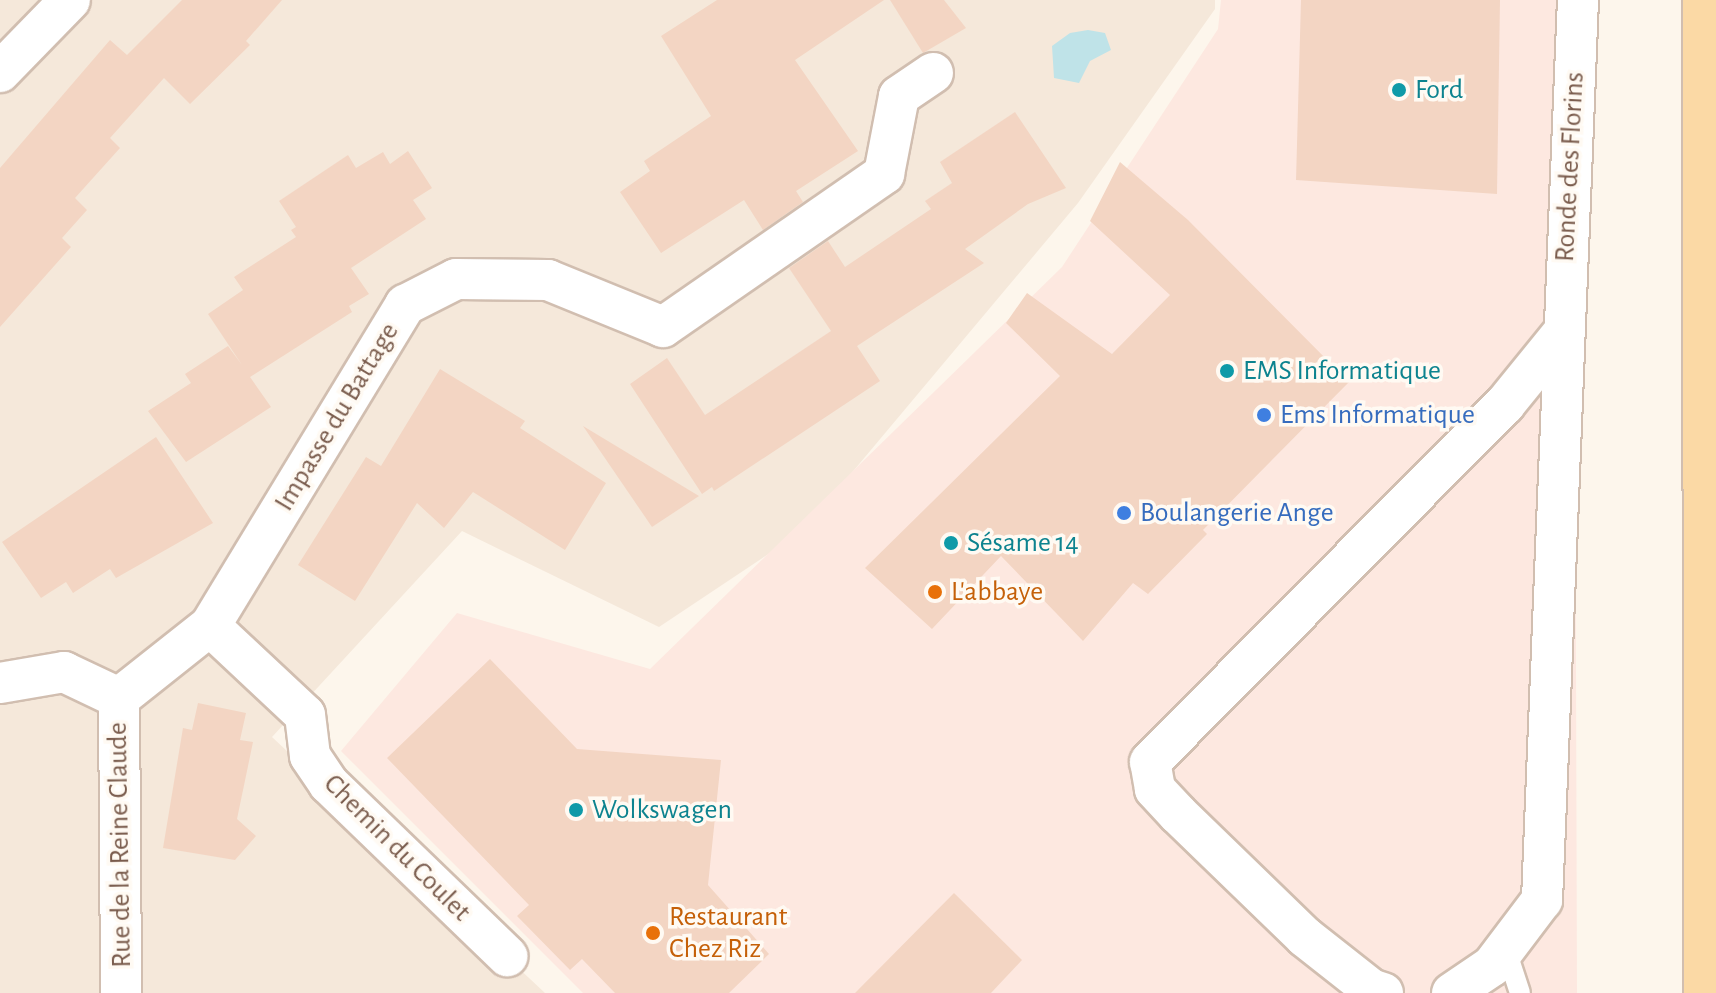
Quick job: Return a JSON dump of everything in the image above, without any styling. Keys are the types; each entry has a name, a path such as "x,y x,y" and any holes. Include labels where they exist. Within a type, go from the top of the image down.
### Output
{"main road":[{"path":"1705,0 1706,993"}],"street":[{"path":"0,72 70,0"},
{"name":"Ronde des Florins","path":"1452,993 1492,966 1542,900 1547,849 1561,335 1578,0"},
{"name":"Impasse du Battage","path":"119,698 210,626 405,305 456,279 548,280 663,327 884,174 899,96 933,73"},
{"path":"1383,993 1305,937 1178,814 1155,789 1150,762 1505,404 1561,335"},
{"name":"Chemin du Coulet","path":"210,626 305,715 310,756 329,784 507,956"},
{"path":"0,683 64,672 119,698"},
{"name":"Rue de la Reine Claude","path":"119,698 121,993"}],"lane":[{"path":"1505,947 1520,993"}],"shaded area":[{"path":"0,0 1215,0 1215,9 1078,203 803,531 659,627 462,531 272,737 545,993 0,993"},
{"path":"1221,0 1574,0 1577,993 583,993 341,751 457,613 650,669 1062,267 1218,29"}],"water":[{"path":"1088,30 1105,33 1111,50 1090,61 1079,83 1054,78 1052,46 1070,33"}],"building":[{"path":"182,0 282,0 246,41 250,45 190,104 164,78 110,138 120,148 75,198 87,210 62,238 71,247 0,327 0,168 110,40 127,55"},
{"path":"717,0 884,0 795,60 858,151 796,191 803,202 763,230 744,200 661,253 620,192 650,171 644,161 711,116 661,36"},
{"path":"890,0 944,0 966,28 923,53"},
{"name":"Ford","path":"1301,0 1500,0 1497,194 1296,180"},
{"path":"1015,112 1066,188 1028,204 965,249 984,263 857,346 880,381 714,491 712,487 702,494 630,384 667,358 705,415 831,331 789,268 828,241 845,267 931,209 925,201 952,183 940,162"},
{"path":"408,151 432,188 413,200 426,219 351,268 369,294 349,306 352,312 250,377 271,407 186,462 148,411 191,383 185,374 228,346 242,365 208,314 243,290 234,277 296,237 291,230 296,227 279,201 348,155 356,168 383,152 390,164"},
{"path":"1120,162 1188,220 1349,382 1203,530 1207,534 1148,594 1133,583 1083,641 1001,556 932,629 865,568 1060,376 1006,323 1027,293 1112,354 1170,295 1090,221"},
{"path":"440,369 525,421 520,428 606,483 565,550 473,492 444,528 417,503 355,601 298,565 366,457 381,466"},
{"path":"583,426 699,496 652,527"},
{"path":"156,437 213,523 116,578 110,569 73,593 66,582 41,598 2,542"},
{"name":"Wolkswagen","path":"490,659 577,749 721,760 708,885 769,954 729,993 615,993 582,959 570,970 517,916 529,905 387,758"},
{"path":"198,703 246,713 240,740 253,742 237,819 256,836 235,860 163,848 183,728 192,730"},
{"path":"954,893 1022,960 991,993 855,993"}],"place":[{"name":"Ford","path":"1399,90"},
{"name":"EMS Informatique","path":"1227,371"},
{"name":"Ems Informatique","path":"1264,415"},
{"name":"Boulangerie Ange","path":"1124,513"},
{"name":"Sésame 14","path":"951,543"},
{"name":"L'abbaye","path":"935,592"},
{"name":"Wolkswagen","path":"576,810"},
{"name":"Restaurant Chez Riz","path":"653,933"}]}
